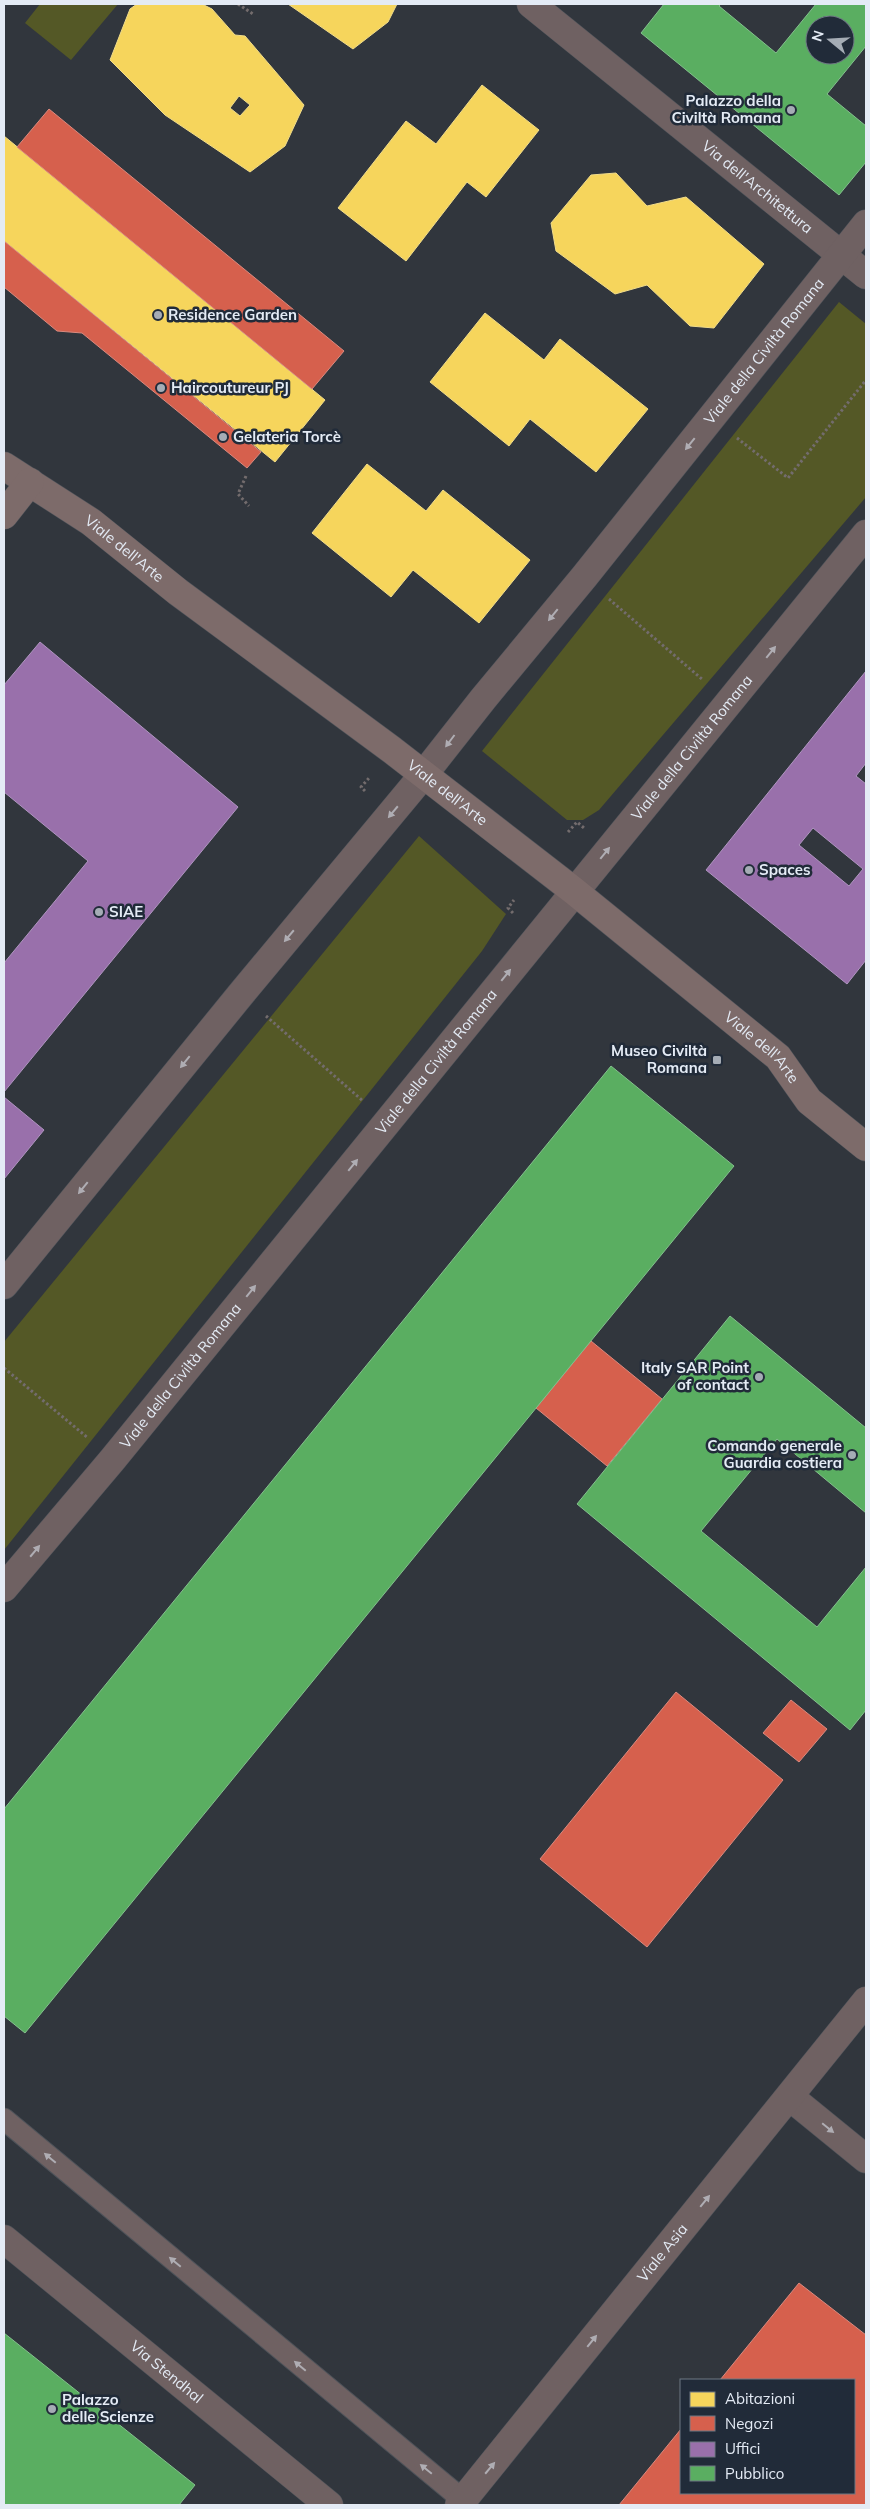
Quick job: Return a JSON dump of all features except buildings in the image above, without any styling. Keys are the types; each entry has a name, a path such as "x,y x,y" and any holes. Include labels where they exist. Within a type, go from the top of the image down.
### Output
{"street":[{"name":"Via dell'Architettura","path":"532,4 866,275"},
{"name":"Viale della Civiltà Romana","path":"4,1286 241,994 424,774 482,699 584,577 866,224"},
{"name":"Viale dell'Arte","path":"4,466 91,522 178,592 424,774 574,891 778,1056 809,1101 866,1147"},
{"path":"4,515 30,482"},
{"name":"Viale della Civiltà Romana","path":"4,1588 113,1459 574,891 730,704 866,534"},
{"name":"Viale Asia","path":"461,2503 866,2001"},
{"path":"790,2097 866,2159"},
{"name":"Via Stendhal","path":"4,2239 329,2505"}],"lane":[{"path":"4,2119 461,2503"}],"path":[{"path":"238,4 254,14"},
{"path":"711,418 788,478 866,380"},
{"path":"246,476 238,494 249,506"},
{"path":"584,577 730,704"},
{"path":"369,778 361,787 372,796"},
{"path":"568,832 577,822 589,833"},
{"path":"514,900 508,908 516,915"},
{"path":"241,994 388,1122"},
{"path":"4,1368 113,1459"}],"green space":[{"path":"40,4 118,4 71,60 25,23"},
{"path":"839,302 866,324 866,497 599,810 583,820 567,820 482,751"},
{"path":"419,836 506,914 482,951 4,1550 4,1342"}],"place":[{"name":"Palazzo della Civiltà Romana","path":"791,110"},
{"name":"Residence Garden","path":"158,315"},
{"name":"Haircoutureur PJ","path":"161,388"},
{"name":"Gelateria Torcè","path":"223,437"},
{"name":"Spaces","path":"749,870"},
{"name":"SIAE","path":"99,912"},
{"name":"Museo Civiltà Romana","path":"717,1060"},
{"name":"Italy SAR Point of contact","path":"759,1377"},
{"name":"Comando generale Guardia costiera","path":"852,1455"},
{"name":"Palazzo delle Scienze","path":"52,2409"}]}
